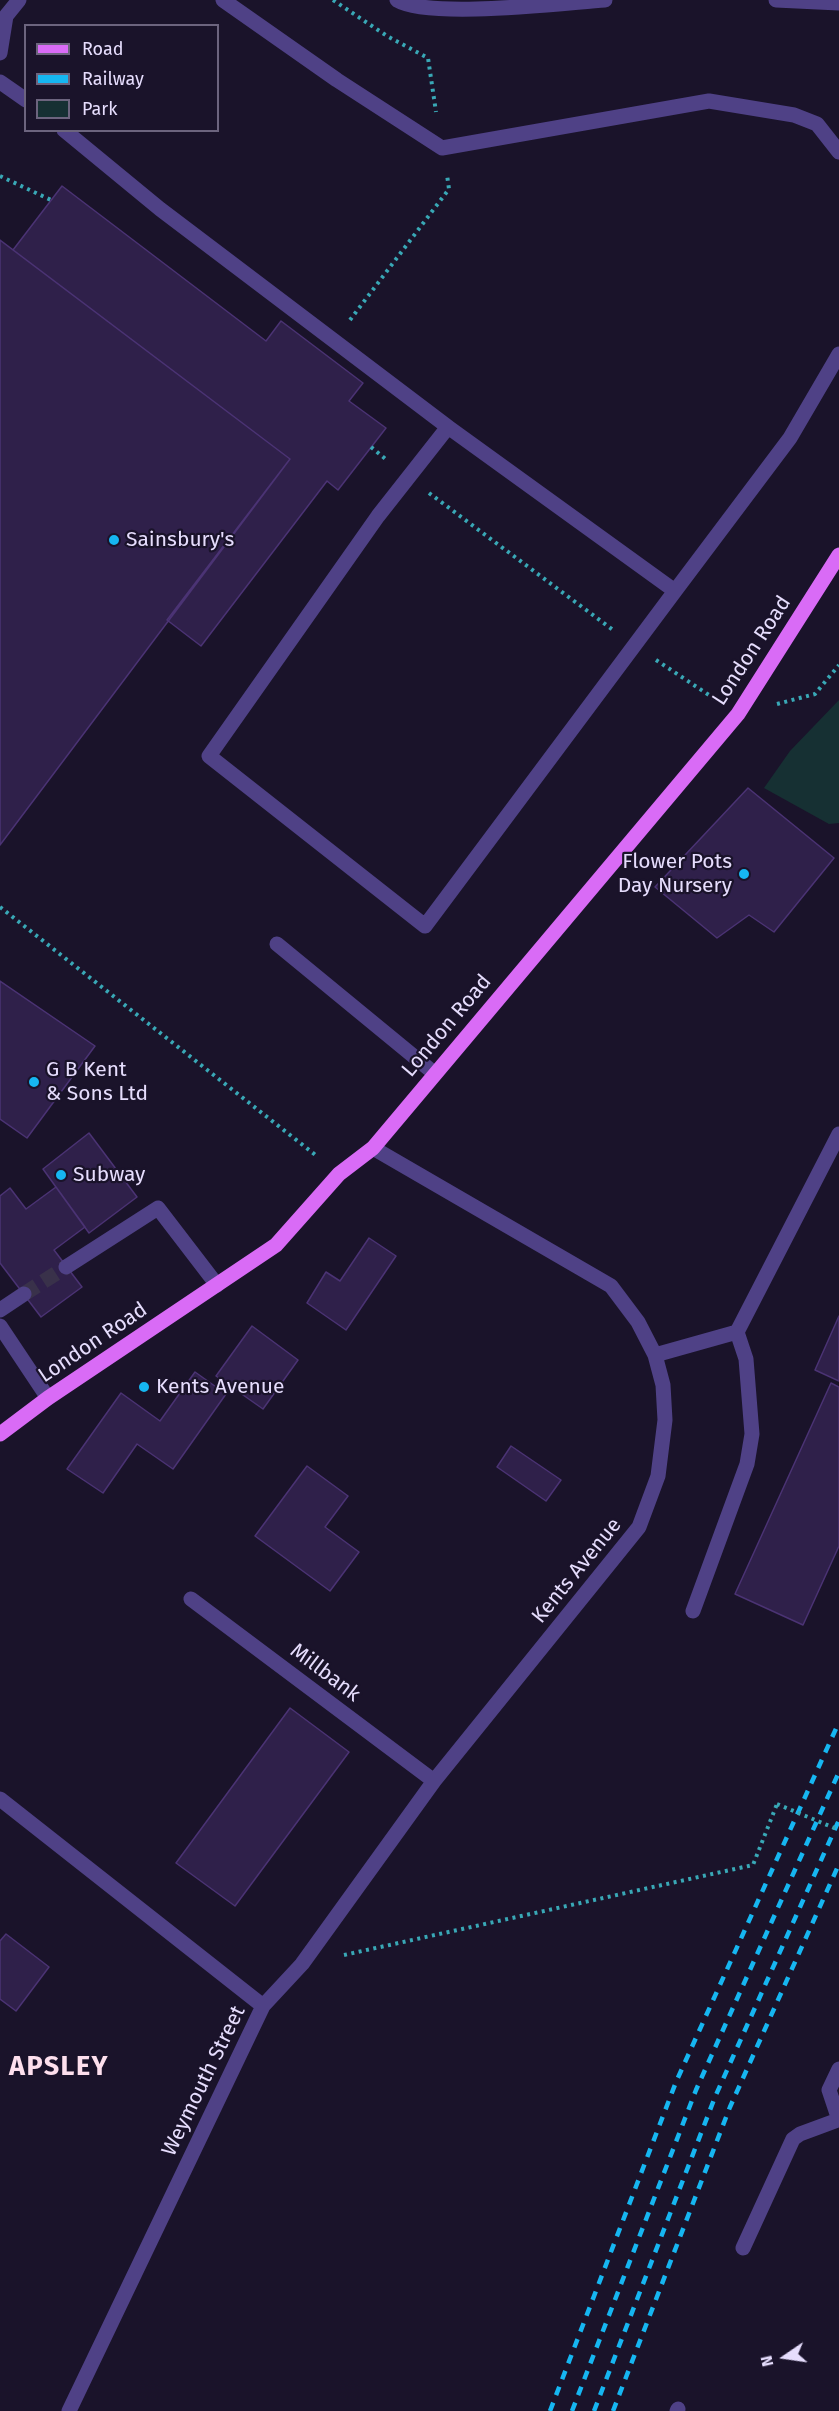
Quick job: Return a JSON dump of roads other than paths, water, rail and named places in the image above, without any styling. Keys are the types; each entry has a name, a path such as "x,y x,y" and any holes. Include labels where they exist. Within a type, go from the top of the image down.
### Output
{"main road":[{"name":"London Road","path":"0,1434 48,1398 276,1245 339,1174 373,1148 738,714 839,555"}],"street":[{"path":"0,53 6,16 18,0"},
{"path":"223,0 337,80 442,148 709,101 794,115 817,124 839,152"},
{"path":"397,0 408,7 461,9 605,0"},
{"path":"776,0 835,6"},
{"path":"0,82 24,99"},
{"path":"66,132 160,209 448,427 675,591"},
{"path":"448,427 378,516 209,756 425,926 790,438 839,354"},
{"path":"278,944 434,1073"},
{"path":"693,1611 747,1464 752,1434 747,1369 736,1332 839,1134"},
{"name":"Kents Avenue","path":"263,2006 302,1964 434,1781 639,1527 658,1476 665,1420 663,1385 655,1355 638,1322 611,1286 373,1148"},
{"path":"66,1267 158,1208 217,1285"},
{"path":"0,1310 24,1294"},
{"path":"0,1326 48,1398"},
{"path":"655,1355 736,1332"},
{"name":"Millbank","path":"191,1599 434,1781"},
{"name":"Weymouth Street","path":"0,1799 263,2006 69,2411"},
{"path":"743,2248 794,2139 800,2134 838,2120 829,2090 839,2069"}],"tunnel":[{"path":"24,1294 66,1267"}],"railway":[{"path":"550,2411 676,2082 839,1722"},
{"path":"572,2411 696,2090 839,1772"},
{"path":"594,2411 715,2097 839,1820"},
{"path":"613,2411 730,2107 839,1864"}],"place":[{"name":"Sainsbury's","path":"114,540"},
{"name":"Flower Pots Day Nursery","path":"744,874"},
{"name":"G B Kent & Sons Ltd","path":"34,1082"},
{"name":"Subway","path":"61,1175"},
{"name":"Kents Avenue","path":"144,1387"}],"district":[{"name":"APSLEY","path":"59,2067"}]}
